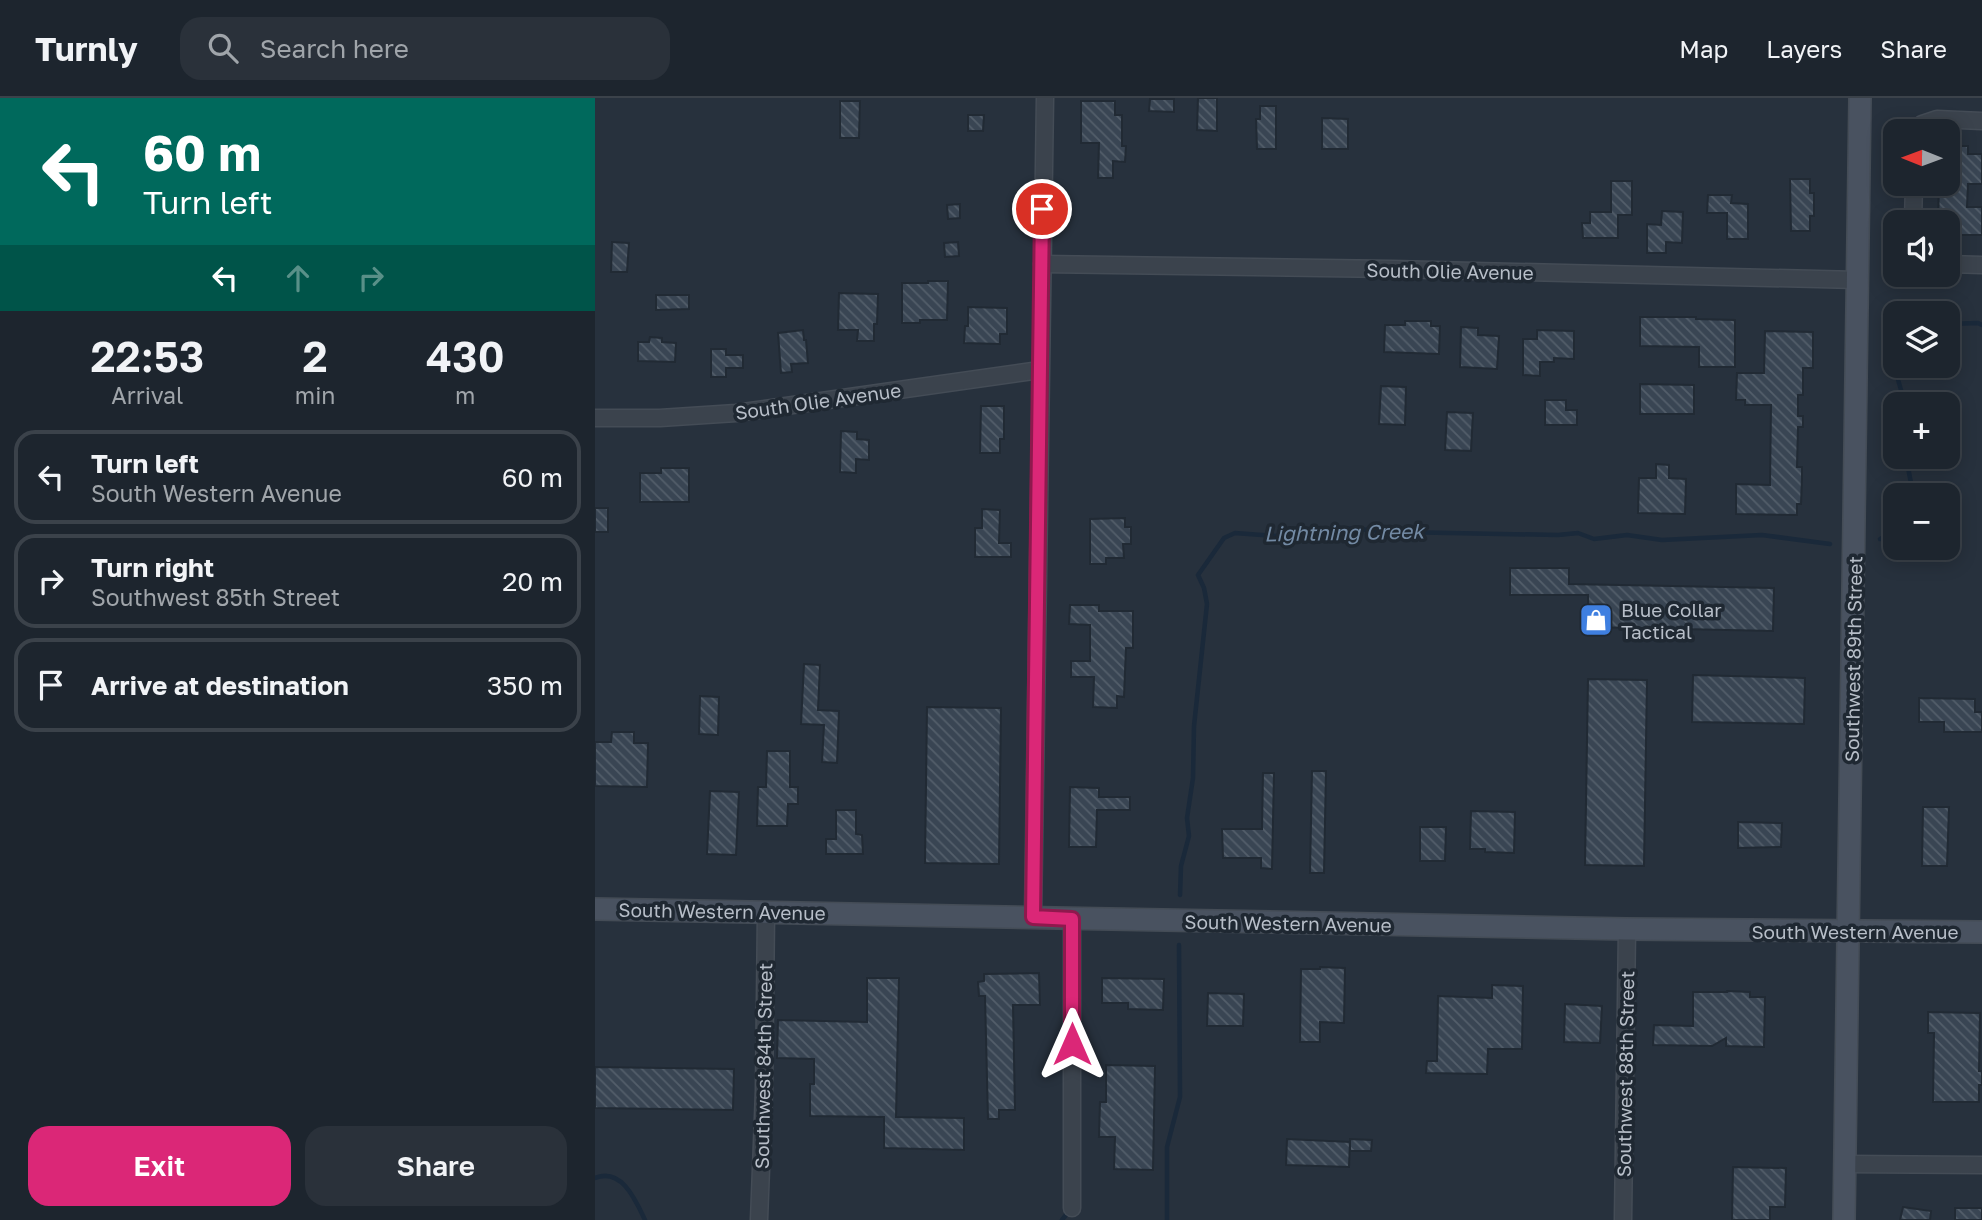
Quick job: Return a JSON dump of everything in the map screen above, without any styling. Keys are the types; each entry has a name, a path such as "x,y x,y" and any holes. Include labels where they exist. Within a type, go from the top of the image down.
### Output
{"main road":[{"name":"Southwest 89th Street","path":"1844,1220 1860,98"},
{"name":"South Western Avenue","path":"595,909 1627,929 1982,932"}],"street":[{"path":"1033,917 1045,98"},
{"path":"1960,120 1982,121"},
{"name":"South Olie Avenue","path":"1042,264 1858,280"},
{"path":"1960,264 1982,265"},
{"name":"South Olie Avenue","path":"595,418 660,418 736,413 1040,370"},
{"name":"Southwest 84th Street","path":"759,1220 767,912"},
{"path":"1072,919 1072,1208"},
{"name":"Southwest 88th Street","path":"1623,1220 1627,929"},
{"path":"1845,1164 1982,1165"}],"building":[{"path":"1198,98 1217,98 1217,131 1197,130"},
{"path":"1150,99 1174,99 1174,112 1149,111"},
{"path":"840,101 860,101 859,138 840,138"},
{"path":"1081,101 1115,101 1115,115 1122,115 1125,162 1113,161 1113,178 1098,178 1099,143 1081,143"},
{"path":"1260,106 1276,106 1276,149 1257,149 1256,119 1260,119"},
{"path":"968,115 984,115 983,131 968,131"},
{"path":"1322,118 1348,119 1348,149 1322,149"},
{"path":"1960,146 1968,146 1968,154 1982,154 1982,184 1968,184 1967,207 1982,207 1982,235 1960,235 1960,210 1938,210 1939,196 1960,196"},
{"path":"1790,179 1810,179 1810,193 1814,193 1814,216 1810,216 1810,231 1791,231"},
{"path":"1611,181 1632,181 1632,215 1618,215 1618,238 1583,238 1582,223 1590,223 1590,212 1611,212"},
{"path":"1708,195 1732,195 1731,203 1748,204 1748,239 1727,239 1727,213 1707,213"},
{"path":"960,204 960,218 948,219 947,205"},
{"path":"1662,211 1683,212 1682,243 1666,242 1666,253 1647,253 1647,224 1661,225"},
{"path":"612,242 629,243 627,272 611,272"},
{"path":"958,242 959,256 945,257 944,243"},
{"path":"948,281 947,320 902,323 902,283"},
{"path":"839,293 878,294 874,341 857,341 858,330 838,330"},
{"path":"656,295 689,295 689,309 656,310"},
{"path":"968,307 1007,308 1007,334 1000,334 1000,344 964,343"},
{"path":"1640,317 1735,320 1735,367 1699,367 1699,347 1640,346"},
{"path":"1405,321 1431,321 1431,326 1440,326 1439,354 1384,352 1385,325 1405,325"},
{"path":"1461,327 1478,328 1478,335 1499,336 1497,369 1460,367"},
{"path":"803,330 808,363 791,364 792,372 781,373 778,333"},
{"path":"1537,330 1574,331 1574,359 1554,358 1554,362 1540,362 1540,376 1523,375 1523,339 1537,339"},
{"path":"1765,331 1813,332 1813,368 1803,368 1803,395 1798,395 1798,416 1803,416 1803,427 1798,427 1797,467 1802,467 1802,478 1801,504 1797,504 1797,515 1736,514 1736,484 1770,485 1771,405 1745,405 1745,400 1736,400 1737,373 1764,373"},
{"path":"650,337 662,338 662,342 676,343 675,362 638,361 638,342 649,342"},
{"path":"711,349 726,349 726,355 743,355 743,368 726,368 726,377 711,377"},
{"path":"1640,384 1694,385 1694,414 1640,414"},
{"path":"1381,386 1406,387 1405,425 1379,424"},
{"path":"1545,400 1566,400 1566,410 1577,410 1577,425 1545,425"},
{"path":"981,406 1004,406 1004,439 1000,439 1000,453 980,453"},
{"path":"1447,412 1473,413 1471,451 1445,450"},
{"path":"841,431 857,432 857,439 869,440 869,460 856,459 856,473 840,472"},
{"path":"1656,464 1669,465 1669,478 1686,479 1685,514 1638,513 1639,478 1656,478"},
{"path":"661,468 689,468 689,502 640,502 640,473 661,473"},
{"path":"595,508 608,508 608,532 595,532"},
{"path":"982,509 1000,510 999,543 1011,543 1011,557 975,557 975,528 982,528"},
{"path":"1125,518 1125,527 1131,527 1131,544 1123,544 1124,558 1106,558 1106,564 1090,564 1090,519"},
{"path":"1510,568 1569,568 1569,584 1774,588 1773,631 1588,627 1588,595 1510,595"},
{"path":"1070,605 1099,605 1099,611 1133,611 1133,648 1126,648 1124,697 1117,696 1117,708 1093,707 1094,677 1071,677 1071,661 1090,661 1090,625 1069,624"},
{"path":"804,664 820,665 818,710 839,711 837,763 822,762 824,725 801,724"},
{"path":"1693,675 1805,678 1804,724 1692,722"},
{"path":"1588,679 1647,680 1644,866 1585,865"},
{"path":"700,696 719,697 718,735 699,734"},
{"path":"1919,698 1975,699 1975,712 1982,712 1982,732 1944,732 1944,722 1919,722"},
{"path":"927,707 1001,708 999,864 925,863"},
{"path":"612,732 634,732 634,743 648,743 647,787 595,786 595,742 611,742"},
{"path":"767,751 790,751 790,787 798,787 798,804 788,804 787,826 757,826 758,787 766,787"},
{"path":"1312,771 1326,771 1324,873 1310,873"},
{"path":"1263,773 1274,773 1272,869 1261,868 1261,858 1223,858 1222,829 1262,829"},
{"path":"1070,787 1099,788 1099,797 1130,797 1130,810 1097,810 1096,847 1069,847"},
{"path":"710,791 739,792 736,855 707,854"},
{"path":"1923,807 1949,807 1947,866 1922,866"},
{"path":"836,810 856,810 856,834 862,835 863,854 826,854 826,839 836,839"},
{"path":"1471,811 1515,812 1514,853 1470,849"},
{"path":"1738,822 1782,823 1781,847 1738,848"},
{"path":"1420,827 1446,827 1445,861 1420,861"},
{"path":"1345,968 1344,1023 1320,1022 1320,1042 1300,1042 1301,969"},
{"path":"1039,973 1040,1005 1013,1005 1015,1110 999,1110 999,1119 988,1119 985,996 979,996 978,982 984,981 984,974"},
{"path":"867,978 899,978 896,1117 964,1118 964,1150 884,1148 884,1117 810,1116 810,1084 814,1084 814,1059 777,1058 778,1020 867,1022"},
{"path":"1102,978 1164,979 1163,1010 1128,1009 1128,1003 1102,1003"},
{"path":"1492,985 1523,986 1522,1049 1488,1049 1487,1074 1426,1073 1427,1061 1437,1061 1438,996 1492,998"},
{"path":"1693,992 1750,992 1750,997 1765,997 1764,1047 1726,1046 1726,1038 1712,1046 1653,1045 1654,1025 1693,1026"},
{"path":"1208,993 1244,994 1243,1026 1207,1026"},
{"path":"1565,1004 1602,1006 1600,1043 1564,1042"},
{"path":"1928,1012 1980,1013 1979,1071 1982,1071 1982,1085 1979,1085 1979,1102 1933,1102 1934,1033 1928,1033"},
{"path":"1106,1065 1155,1066 1153,1170 1114,1169 1115,1137 1099,1137 1100,1102 1106,1102"},
{"path":"595,1067 734,1069 733,1110 595,1108"},
{"path":"1287,1139 1350,1142 1349,1167 1286,1165"},
{"path":"1350,1139 1372,1140 1371,1151 1350,1151"},
{"path":"1733,1167 1786,1168 1785,1207 1770,1207 1770,1220 1732,1220"},
{"path":"1903,1207 1931,1211 1930,1220 1900,1220"},
{"path":"1955,1208 1982,1208 1982,1220 1955,1220"}],"waterway":[{"name":"Lightning Creek","path":"1960,324 1982,325"},
{"name":"Lightning Creek","path":"1898,378 1902,392"},
{"name":"Lightning Creek","path":"1908,469 1911,483"},
{"name":"Lightning Creek","path":"1180,895 1181,866 1189,836 1187,818 1193,778 1194,726 1207,604 1198,575 1224,538 1235,533 1310,535 1333,533 1341,528 1399,532 1558,535 1578,533 1594,539 1627,535 1662,540 1762,535 1830,544"},
{"name":"Lightning Creek","path":"1167,1220 1167,1147 1180,1097 1179,945"},
{"name":"Lightning Creek","path":"595,1178 605,1176 620,1181 632,1195 645,1220"},
{"path":"1062,1220 1069,1211"}],"place":[{"name":"Blue Collar Tactical","path":"1596,620"}],"route":[{"path":"1042,209 1033,917 1072,919 1072,1044"}]}
